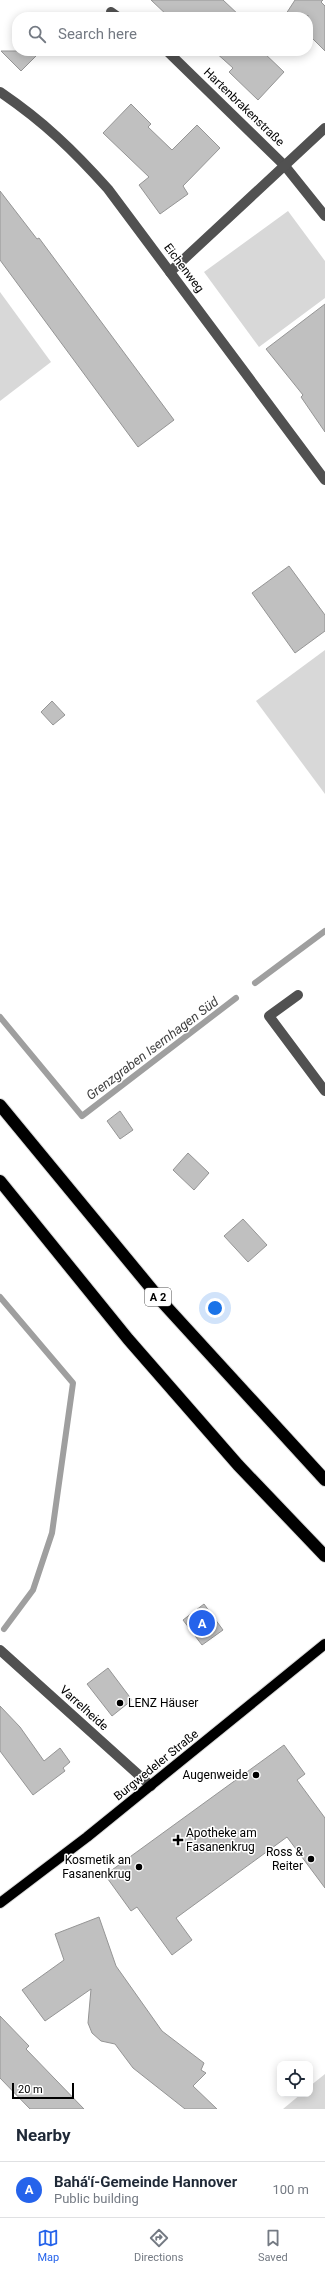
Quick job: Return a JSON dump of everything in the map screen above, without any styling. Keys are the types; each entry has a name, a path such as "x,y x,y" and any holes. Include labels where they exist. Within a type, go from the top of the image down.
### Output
{"highway":[{"name":"A 2","path":"0,1105 164,1304 325,1480"},
{"path":"0,1181 139,1352 238,1465 325,1556"}],"main road":[{"name":"Burgwedeler Straße","path":"0,1903 151,1786 325,1644"}],"street":[{"name":"Hartenbrakenstraße","path":"172,56 285,166"},
{"name":"Eichenweg","path":"0,92 30,112 71,148 108,189 325,480"},
{"name":"Hartenbrakenstraße","path":"170,272 325,128"},
{"path":"285,166 325,216"},
{"path":"298,995 268,1016 325,1091"},
{"name":"Varrelheide","path":"0,1650 151,1786"}],"shaded area":[{"path":"288,211 325,261 325,298 259,347 204,272"},
{"path":"0,292 51,362 0,401"},
{"path":"325,650 325,794 256,701"},
{"path":"325,2074 325,2109 283,2109 297,2097 313,2097 313,2084"}],"building":[{"path":"151,0 223,0 236,12 164,12"},
{"path":"295,0 323,0 321,2 325,6 325,51 313,39 313,12 287,12"},
{"path":"1,51 12,51 12,56 36,56 21,71"},
{"path":"220,56 267,56 284,72 258,100 229,72 233,68"},
{"path":"131,104 151,124 148,127 172,150 197,125 220,148 183,186 188,194 160,214 139,185 149,177 103,133"},
{"path":"0,191 37,239 39,238 174,420 138,447 0,260"},
{"path":"325,304 325,432 301,397 303,395 266,349"},
{"path":"289,566 325,615 325,631 295,653 252,593"},
{"path":"52,701 65,715 53,725 41,712"},
{"path":"120,1111 133,1130 120,1139 107,1121"},
{"path":"188,1153 209,1173 194,1190 173,1170"},
{"path":"243,1219 267,1245 248,1262 224,1236"},
{"path":"204,1604 223,1630 202,1645 183,1620"},
{"path":"108,1668 132,1700 112,1716 87,1684"},
{"path":"0,1706 20,1727 44,1761 60,1748 70,1762 63,1768 65,1771 33,1795 0,1751"},
{"path":"284,1745 305,1774 297,1780 325,1818 325,1888 287,1837 176,1918 192,1940 172,1955 137,1907 131,1911 105,1875"},
{"path":"99,1917 116,1966 162,2031 204,2063 201,2070 206,2073 193,2086 217,2109 185,2109 133,2068 115,2044 101,2041 92,2033 88,2023 91,1989 45,2021 22,1990 64,1960 55,1934"},
{"path":"0,2016 29,2046 26,2049 84,2109 30,2109 0,2078"}],"waterway":[{"name":"Grenzgraben Isernhagen Süd","path":"255,983 325,931"},
{"name":"Grenzgraben Isernhagen Süd","path":"0,1017 82,1116 236,998"},
{"name":"Grenzgraben Isernhagen Süd","path":"0,1297 73,1383 52,1533 33,1590 4,1629"}],"place":[{"name":"Bahá'í-Gemeinde Hannover","path":"202,1623"},
{"name":"LENZ Häuser","path":"120,1703"},
{"name":"Augenweide","path":"256,1775"},
{"name":"Apotheke am Fasanenkrug","path":"178,1840"},
{"name":"Ross & Reiter","path":"311,1859"},
{"name":"Kosmetik an Fasanenkrug","path":"139,1867"}]}
